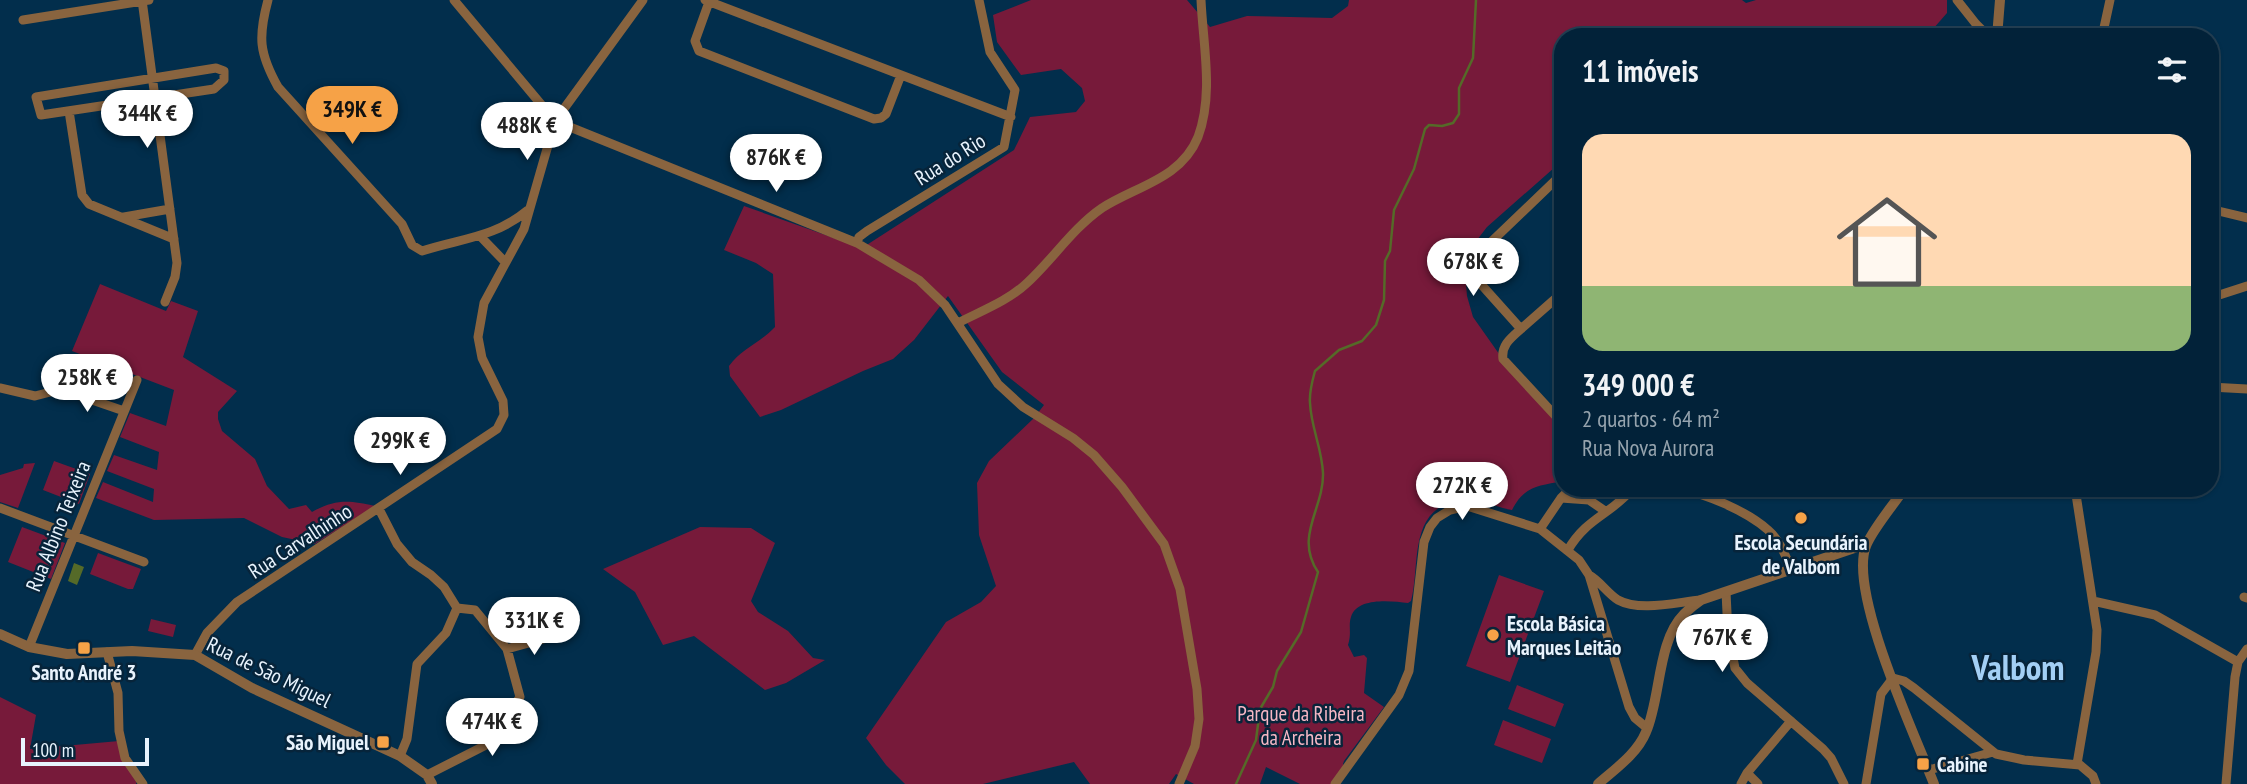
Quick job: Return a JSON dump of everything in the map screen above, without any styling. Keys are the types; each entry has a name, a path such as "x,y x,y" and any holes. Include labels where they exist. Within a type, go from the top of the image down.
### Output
{"street":[{"path":"23,19 144,0 177,263 175,277 165,302"},
{"path":"268,0 260,43 265,64 278,87 402,224 412,245 422,251 480,236 505,227 528,210"},
{"path":"454,0 555,121 857,243 919,279 945,305 998,384 1023,407 1073,438 1094,455 1122,486 1164,544 1174,566 1185,610 1199,719 1195,746 1179,784"},
{"name":"Rua Carvalhinho","path":"195,655 207,633 237,602 497,429 504,415 503,401 481,358 478,337 484,303 524,229 555,121 643,0"},
{"name":"Rua do Rio","path":"857,243 859,237 867,231 1004,147 1015,90 990,52 979,0"},
{"path":"958,323 1010,296 1026,284 1080,226 1103,208 1164,176 1189,155 1206,112 1201,0"},
{"path":"1957,0 1980,28"},
{"path":"1998,28 2000,0"},
{"path":"2104,28 2110,0"},
{"path":"901,75 886,114 874,119 699,51 695,41 707,1 901,75 1011,117"},
{"path":"216,68 224,71 224,80 214,89 155,96 41,116 36,97 216,68"},
{"path":"69,111 82,195 89,204 174,239"},
{"path":"1521,329 1479,282 1476,268 1479,257 1490,243 1554,182"},
{"path":"121,218 170,209"},
{"path":"2219,211 2247,218"},
{"path":"480,236 505,262"},
{"path":"2219,295 2247,286"},
{"path":"1554,300 1505,344 1502,351 1503,359 1554,414"},
{"name":"Rua Albino Teixeira","path":"29,647 136,380"},
{"path":"2219,387 2247,389"},
{"path":"0,388 35,396 58,390 66,391 124,411"},
{"path":"1568,550 1584,527 1624,497"},
{"path":"1708,497 1742,512 1768,529 1783,550 1791,568"},
{"path":"1899,497 1866,544 1862,563 1865,594 1893,678 1934,784"},
{"path":"2077,497 2097,630 2096,652 2077,764"},
{"path":"1540,528 1561,498 1590,500 1605,511"},
{"path":"1340,782 1399,695 1409,671 1424,542 1437,518 1450,510 1467,506 1540,528 1579,560 1589,575 1617,599 1626,603 1658,604 1701,600 1866,544"},
{"path":"0,508 144,562"},
{"path":"379,509 397,544 412,562 443,587 457,608 475,610 506,649 520,697 486,745 430,780"},
{"path":"1589,575 1629,707 1635,718 1647,728"},
{"path":"1726,592 1728,634 1735,668 1747,683 1831,758 1844,784"},
{"path":"1598,784 1627,760 1645,735 1654,708 1660,666 1671,637 1682,615 1701,600"},
{"path":"2093,601 2155,615 2238,662"},
{"path":"400,755 407,739 417,664 446,633 457,608"},
{"name":"Rua de São Miguel","path":"0,634 29,647 67,654 132,651 195,655 253,688 400,755 430,780"},
{"path":"506,649 554,636"},
{"path":"2226,784 2238,662 2247,649"},
{"path":"107,652 118,693 119,731 125,758 143,784"},
{"path":"1893,678 1904,681 1950,714 1993,752 2024,760 2077,764 2087,769 2096,784"},
{"path":"1866,784 1881,694 1893,678"},
{"path":"1741,784 1791,721"},
{"path":"1929,770 1993,752"},
{"path":"1747,774 1758,784"}],"green space":[{"name":"Parque da Ribeira da Archeira","path":"1031,0 1187,0 1210,27 1247,16 1332,18 1348,6 1349,0 1742,0 1746,3 1756,0 1947,0 1947,13 1934,28 1554,28 1554,168 1487,227 1467,253 1465,272 1467,296 1473,317 1509,368 1554,418 1554,483 1533,488 1522,496 1512,510 1468,499 1448,503 1436,510 1427,520 1418,546 1411,601 1367,603 1354,611 1350,620 1348,645 1354,657 1364,655 1367,658 1364,693 1384,707 1344,761 1345,769 1335,784 1300,784 1266,767 1260,784 1194,784 1176,774 1169,784 1090,784 1074,762 983,784 905,784 886,765 866,738 946,622 981,602 996,586 979,535 977,483 989,461 1044,405 1002,372 948,296 914,340 893,359 760,417 730,376 729,366 775,327 773,274 756,263 724,250 744,206 862,248 1014,150 1030,117 1076,112 1085,101 1082,88 1061,69 1021,75 997,42 993,15"},
{"path":"100,284 166,311 171,301 198,311 183,357 237,391 218,412 222,431 255,459 267,486 289,509 306,505 312,512 342,502 375,506 315,544 282,537 244,518 154,520 96,498 103,482 153,502 154,489 107,471 114,455 157,470 159,452 120,437 130,413 166,426 174,390 72,351"},
{"path":"54,461 90,474 79,504 43,490"},
{"path":"35,463 18,508 0,502 0,475 23,468 24,464"},
{"path":"22,527 65,543 51,579 8,562"},
{"path":"700,527 751,528 775,543 751,601 758,612 788,631 813,658 825,660 786,683 765,690 694,636 663,645 635,592 603,569"},
{"path":"98,553 141,569 133,589 90,574"},
{"path":"1499,575 1544,591 1510,682 1466,666"},
{"path":"151,619 176,625 173,637 148,631"},
{"path":"1517,685 1564,704 1555,727 1508,709"},
{"path":"0,697 36,715 30,749 119,741 139,774 136,784 0,784"},
{"path":"1503,720 1551,739 1542,763 1494,745"}],"shaded area":[{"path":"74,563 84,567 77,585 68,581"}],"waterway":[{"path":"1236,784 1256,740 1260,709 1273,687 1277,671 1301,632 1318,572 1311,559 1309,546 1309,534 1323,473 1310,403 1315,371 1339,350 1362,341 1376,325 1384,300 1385,261 1390,251 1394,210 1414,169 1425,129 1429,125 1453,123 1459,114 1459,88 1473,58 1476,0"}],"place":[{"name":"Escola Secundária de Valbom","path":"1801,518"},
{"name":"Escola Básica Marques Leitão","path":"1493,635"},
{"name":"Santo André 3","path":"84,648"},
{"name":"São Miguel","path":"383,742"},
{"name":"Cabine","path":"1923,764"}],"district":[{"name":"Valbom","path":"2018,667"}]}
